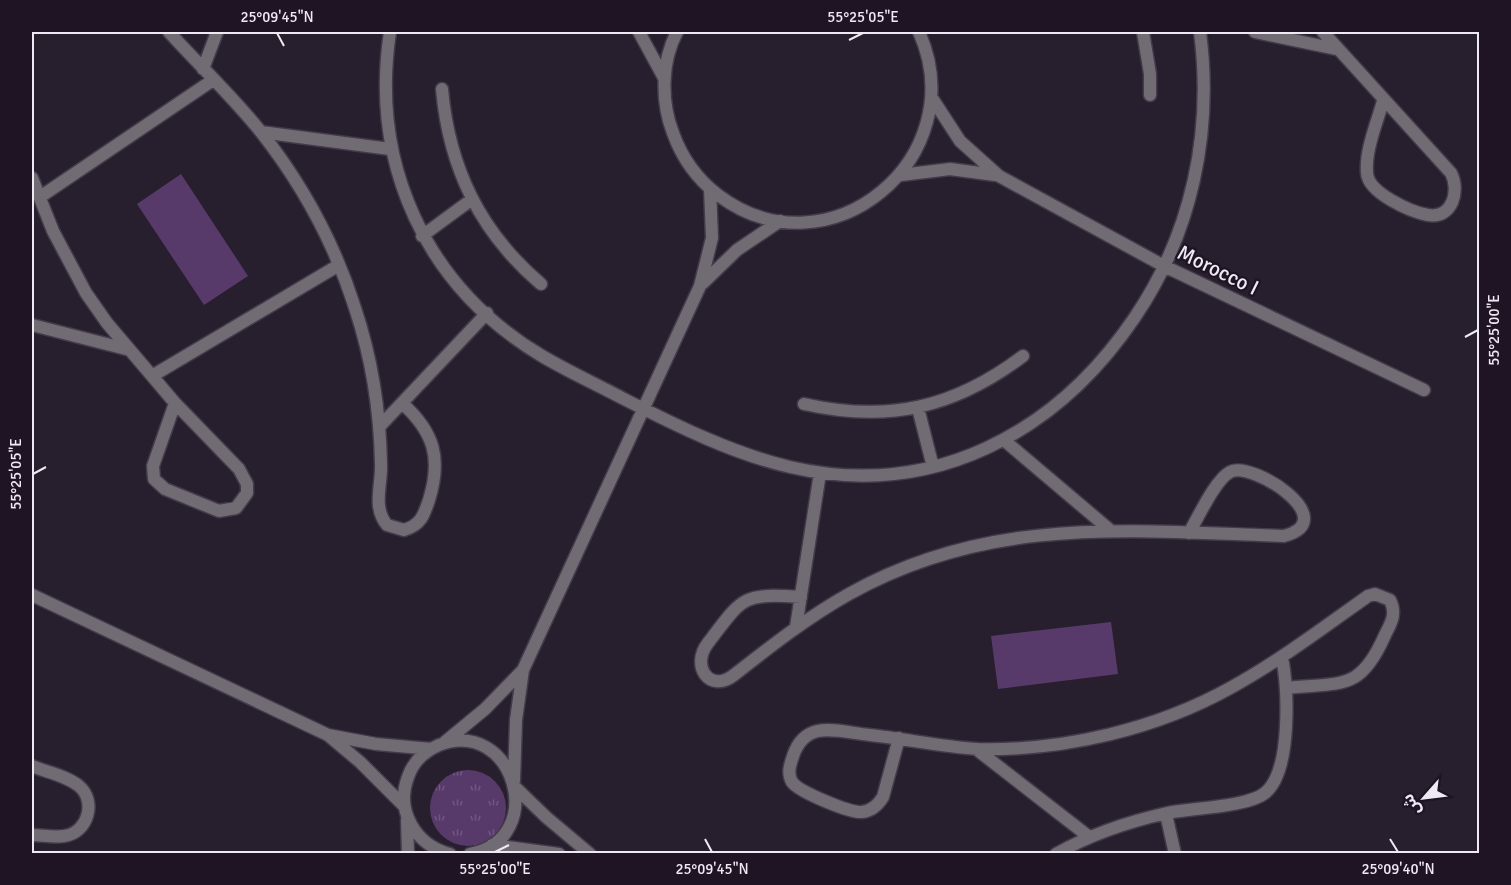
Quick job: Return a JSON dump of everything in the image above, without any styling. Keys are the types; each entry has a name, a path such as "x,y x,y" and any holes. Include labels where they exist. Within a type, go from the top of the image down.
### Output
{"street":[{"path":"169,32 261,132 293,177 339,265 366,345 376,384 381,425 378,510 387,525 404,530 419,523 424,515 437,475 436,458 424,428 402,403"},
{"path":"203,69 218,32"},
{"path":"390,32 386,62 385,105 390,149 405,198 422,236 450,274 487,313 541,355 643,409 760,459 820,473 877,475 933,467 1005,441 1052,409 1094,369 1128,327 1164,266 1194,184 1201,143 1204,61 1200,32"},
{"path":"639,32 665,80"},
{"path":"677,32 668,57 665,80 665,102 676,144 697,175 710,189 743,210 780,221 825,219 859,208 882,193 901,175 922,138 932,98 929,61 919,32"},
{"path":"1143,32 1150,74 1150,95"},
{"path":"1256,32 1336,49"},
{"path":"1323,32 1450,173 1456,189 1455,198 1445,211 1428,215 1381,195 1369,182 1367,164 1383,101"},
{"path":"40,197 213,80"},
{"path":"442,88 450,146 471,200 501,246 541,284"},
{"name":"Morocco I","path":"932,98 960,141 999,176 1164,266 1424,390"},
{"path":"261,132 390,149"},
{"name":"Morocco I","path":"901,175 950,169 999,176"},
{"path":"32,178 53,231 86,293 175,403 244,476 247,493 236,508 219,511 165,489 154,480 153,466 175,403"},
{"path":"486,849 509,826 516,801 516,720 523,670 700,286 712,238 710,189"},
{"path":"422,236 471,200"},
{"path":"700,286 737,250 780,221"},
{"path":"152,376 339,265"},
{"path":"381,425 487,313"},
{"path":"32,325 130,350"},
{"path":"804,404 861,413 918,408 974,388 1023,356"},
{"path":"918,408 933,467"},
{"path":"1005,441 1110,530"},
{"path":"801,597 756,596 739,604 701,653 701,669 713,680 729,678 796,627 873,581 949,552 1012,538 1056,532 1110,530 1189,533 1284,536 1291,534 1301,525 1304,511 1297,500 1250,470 1236,470 1223,477 1189,533"},
{"path":"796,627 820,473"},
{"path":"32,596 328,735 376,744 437,747 471,742 489,750 504,763 515,784 546,817 590,854"},
{"path":"899,738 883,797 879,803 867,811 853,812 799,789 790,776 789,768 798,743 809,733 823,730 899,738 976,749 1061,744 1149,722 1192,707 1282,657 1368,596 1384,596 1394,607 1394,616 1376,656 1364,672 1347,681 1286,688"},
{"path":"1056,854 1088,836 1166,814 1248,802 1269,789 1280,766 1286,720 1286,688 1282,657"},
{"path":"408,854 404,794 409,773 415,764 485,709 523,670"},
{"path":"328,735 360,762 404,806"},
{"path":"976,749 1088,836"},
{"path":"32,766 77,784 87,798 89,806 85,823 73,834 65,836 32,835"},
{"path":"1166,814 1175,854"},
{"path":"407,819 421,839 450,854"},
{"path":"470,854 486,849 559,854"}],"green space":[{"path":"181,174 248,276 204,305 137,204"},
{"path":"1111,622 1118,674 998,689 991,636"},
{"path":"468,770 482,773 495,781 503,794 506,808 503,822 495,835 482,843 468,846 454,843 441,835 433,822 430,808 433,794 441,781 454,773"}]}
